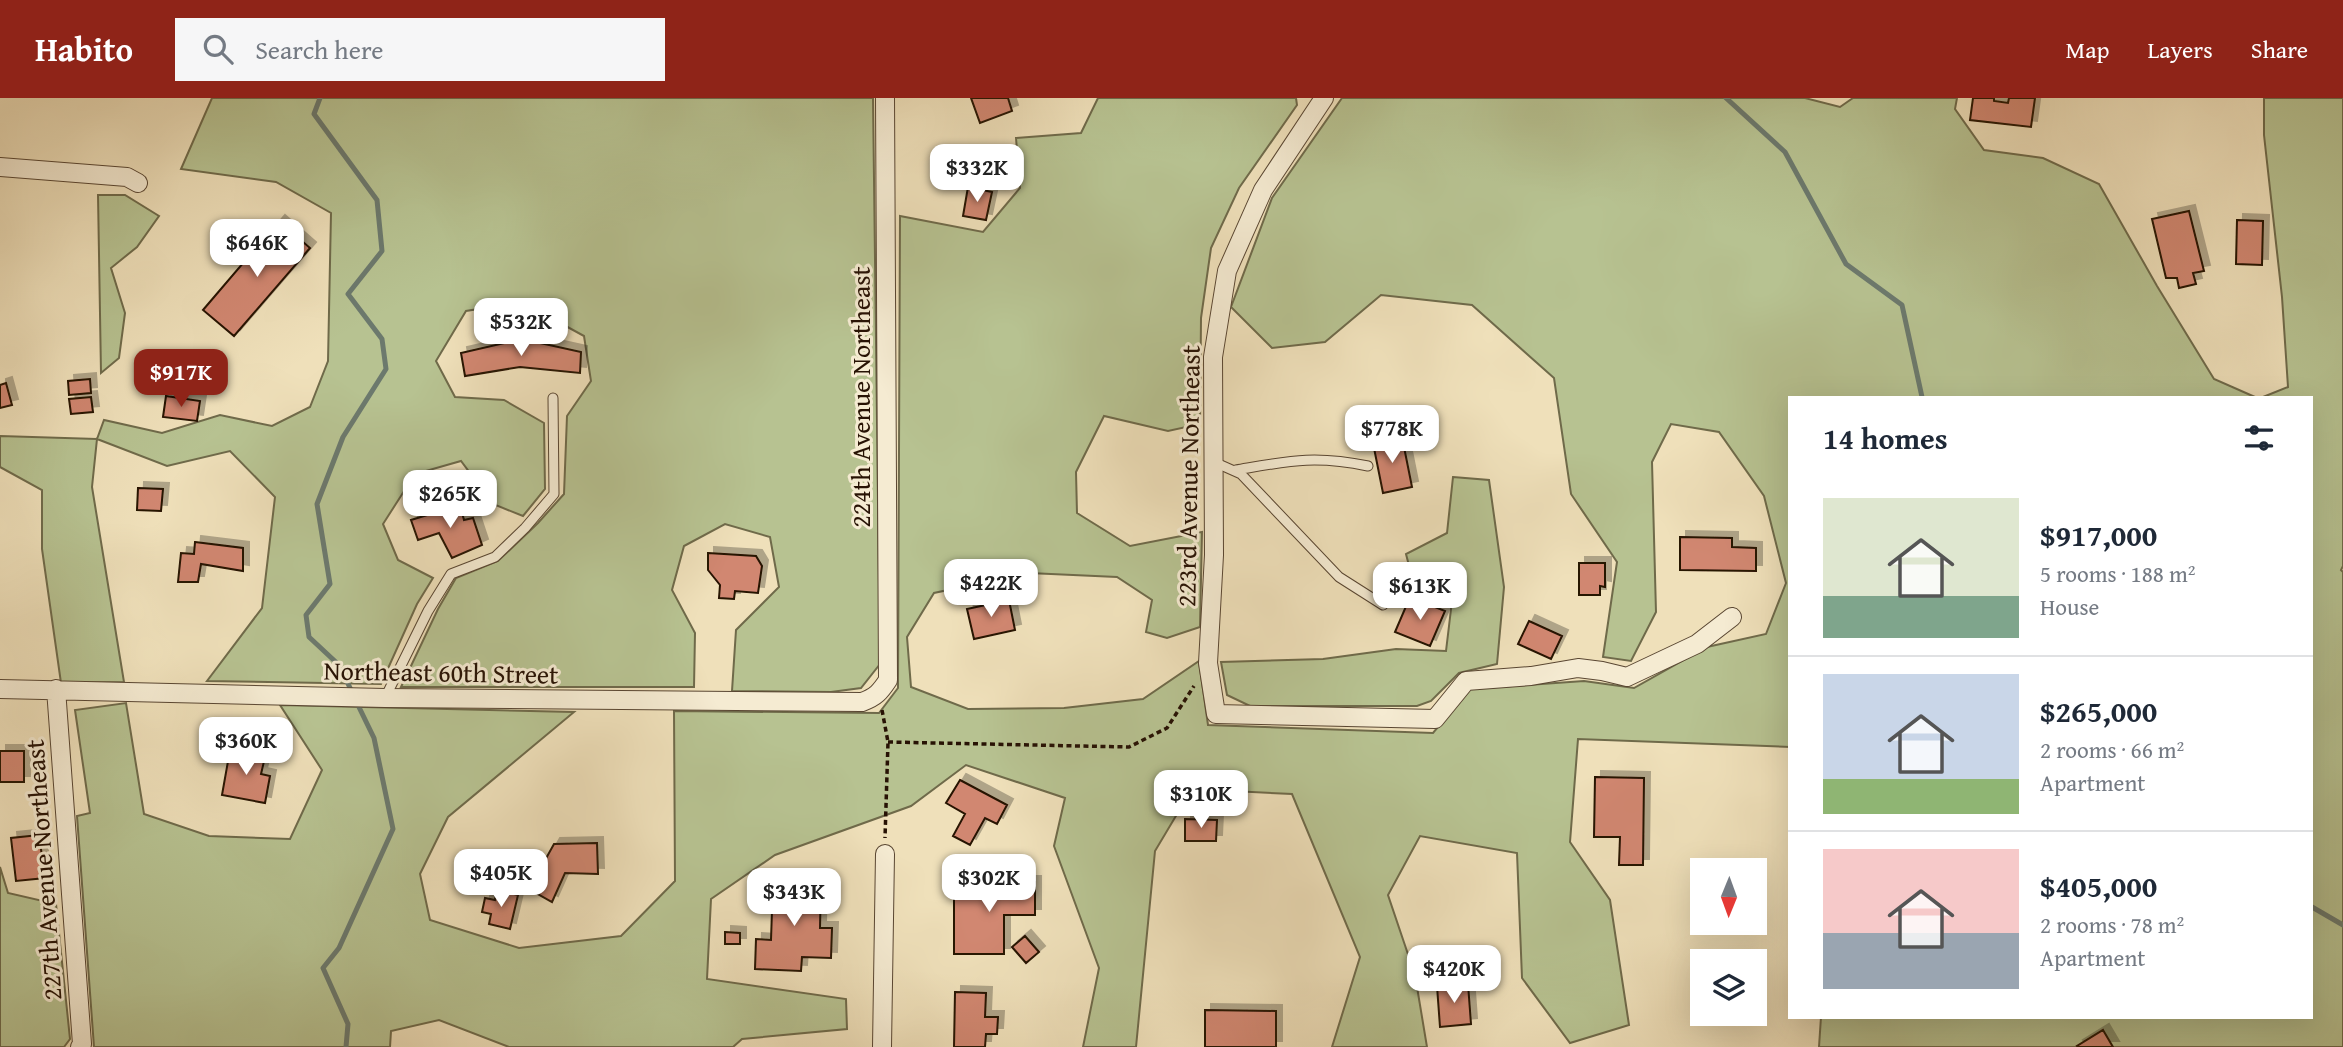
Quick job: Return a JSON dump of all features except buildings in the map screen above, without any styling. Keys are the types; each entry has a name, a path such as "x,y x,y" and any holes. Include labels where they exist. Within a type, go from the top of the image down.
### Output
{"street":[{"name":"224th Avenue Northeast","path":"879,694 888,680 885,98"},
{"name":"223rd Avenue Northeast","path":"1324,98 1264,190 1227,271 1213,357 1214,555 1208,663 1216,714 1435,719 1466,681 1531,676 1578,668 1627,677 1697,644 1731,617"},
{"path":"0,167 127,177 138,183"},
{"name":"Northeast 60th Street","path":"0,689 378,698 862,702 879,694"},
{"name":"227th Avenue Northeast","path":"55,689 82,1044 80,1047"},
{"path":"882,1047 885,854"}],"lane":[{"path":"378,698 451,574 495,556 525,528 554,494 553,398"},
{"path":"1236,470 1297,459 1333,459 1368,466"},
{"path":"1214,462 1236,470 1263,495 1339,577 1383,605"}],"path":[{"path":"888,741 1129,747 1167,728 1208,663"},
{"path":"879,694 888,741 885,854"}],"green space":[{"path":"212,98 873,98 880,664 861,688 831,692 732,691 736,630 779,587 770,537 725,524 684,546 672,590 695,633 694,687 401,687 438,609 456,578 498,561 564,494 567,416 591,381 584,336 522,302 466,311 436,361 455,397 504,400 544,423 545,489 523,516 493,504 461,461 415,474 383,524 398,560 433,578 417,604 381,684 207,681 262,608 275,497 230,451 167,466 97,439 104,420 162,433 220,415 272,426 310,407 328,361 331,213 276,182 181,169"},
{"path":"1098,98 1296,98 1297,105 1239,188 1211,248 1201,318 1200,424 1168,431 1104,416 1076,472 1077,513 1130,546 1202,532 1200,627 1167,638 1146,632 1152,600 1117,577 1029,573 934,593 907,637 911,687 968,709 1064,708 1143,699 1199,661 1208,725 1433,733 1470,689 1584,681 1634,688 1707,647 1766,634 1786,583 1764,496 1719,432 1671,424 1652,462 1656,612 1631,661 1603,657 1617,562 1571,494 1554,378 1472,305 1381,295 1325,342 1272,348 1231,307 1272,198 1342,98 1805,98 1840,107 1853,98 1957,98 1955,109 1984,150 2043,158 2099,184 2214,379 2253,396 1788,396 1788,747 1578,739 1570,842 1610,900 1629,1025 1570,1043 1522,978 1517,853 1420,836 1388,895 1415,975 1427,1047 1332,1047 1360,957 1292,794 1192,789 1155,851 1136,1047 1083,1047 1099,968 1054,846 1065,798 966,765 911,806 775,855 711,899 707,979 846,999 847,1029 742,1039 733,1047 509,1047 439,1020 391,1031 390,1047 94,1047 77,816 90,813 75,710 126,703 144,814 209,836 290,839 322,770 280,705 574,712 448,817 420,874 430,920 519,948 621,936 675,881 674,711 879,713 898,688 900,216 983,232 1020,188 1016,138 1081,133"},
{"path":"2264,98 2343,98 2343,1047 1819,1047 1821,1019 2313,1019 2313,396 2266,396 2288,387 2282,297 2264,135"},
{"path":"98,195 125,195 159,216 137,247 111,268 125,313 119,358 101,373"},
{"path":"0,436 97,439 92,487 124,682 61,683 42,549 42,490 0,467"},
{"path":"1453,477 1489,480 1504,587 1497,664 1459,673 1431,701 1417,706 1250,706 1227,695 1221,662 1323,659 1396,649 1446,651 1452,601 1414,585 1406,554 1447,533"},
{"path":"0,867 8,893 56,904 70,1039 64,1047 0,1047"}],"waterway":[{"path":"320,98 314,114 377,200 382,251 348,294 382,339 386,369 343,437 317,504 330,584 306,615 309,637 339,665 352,692"},
{"path":"1726,98 1785,152 1846,264 1902,305 1922,396"},
{"path":"346,1047 348,1024 323,968 339,948 393,829 374,738 356,701"},
{"path":"2313,908 2343,925"}]}
